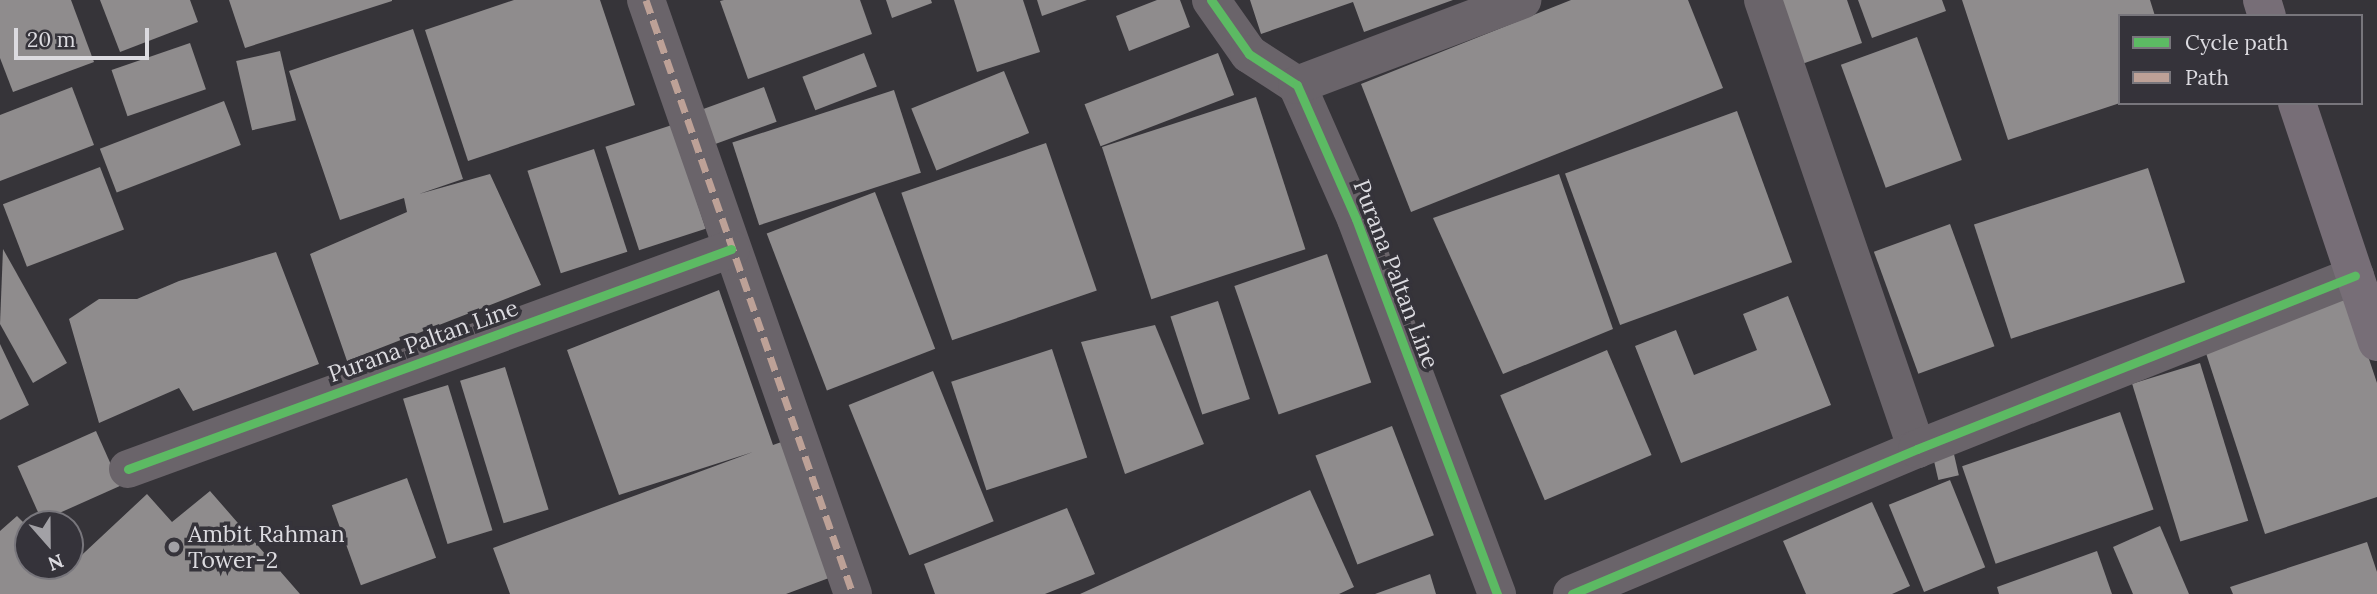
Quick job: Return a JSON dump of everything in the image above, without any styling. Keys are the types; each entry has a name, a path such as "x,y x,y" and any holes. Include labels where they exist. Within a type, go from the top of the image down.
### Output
{"main road":[{"path":"2298,105 2377,342"}],"street":[{"path":"646,0 853,594"},
{"path":"1211,0 1250,54 1297,85 1522,0"},
{"path":"1763,0 1917,449"},
{"name":"Purana Paltan Line","path":"1297,85 1356,219 1497,594"},
{"name":"Purana Paltan Line","path":"128,469 731,249"},
{"path":"1572,594 1917,449 2355,276"}],"building":[{"path":"0,0 71,0 94,62 13,92 0,58"},
{"path":"100,0 190,0 198,22 120,52"},
{"path":"229,0 392,0 392,1 245,48"},
{"path":"514,0 600,0 635,105 468,161 425,30"},
{"path":"860,0 872,34 748,79 720,1"},
{"path":"886,0 931,0 932,3 892,18"},
{"path":"954,0 1023,0 1040,52 977,72"},
{"path":"1037,0 1087,0 1042,16"},
{"path":"1157,0 1180,0 1190,27 1129,51 1116,16"},
{"path":"1250,0 1453,0 1364,32 1353,2 1261,34"},
{"path":"1571,0 1688,0 1723,88 1411,212 1361,84"},
{"path":"1779,0 1847,0 1862,43 1799,65"},
{"path":"1858,0 1942,0 1946,11 1872,38"},
{"path":"1962,0 2150,0 2154,14 2118,14 2118,104 2008,140"},
{"path":"413,29 463,179 419,194 490,174 541,285 347,361 310,254 407,212 404,198 340,220 289,71"},
{"path":"1917,37 1962,160 1886,188 1841,65"},
{"path":"190,43 206,89 127,116 112,70"},
{"path":"280,51 296,120 252,130 236,61"},
{"path":"864,53 877,87 815,110 802,77"},
{"path":"1218,53 1234,95 1101,146 1084,104"},
{"path":"1004,71 1029,133 936,171 911,108"},
{"path":"72,87 94,145 0,181 0,115"},
{"path":"764,87 777,122 715,144 702,110"},
{"path":"894,90 921,173 759,225 732,143"},
{"path":"1256,97 1305,249 1151,299 1102,147"},
{"path":"224,101 241,145 117,193 100,149"},
{"path":"1737,111 1792,262 1620,325 1565,174"},
{"path":"672,125 706,229 639,250 605,147"},
{"path":"1046,143 1097,291 952,340 901,193"},
{"path":"594,149 627,252 561,273 527,171"},
{"path":"100,167 124,230 27,267 3,204"},
{"path":"2148,168 2185,282 2011,339 1974,225"},
{"path":"1559,174 1613,329 1503,374 1433,218"},
{"path":"875,192 935,349 827,390 767,234"},
{"path":"1950,224 1994,346 1918,374 1874,252"},
{"path":"3,249 67,363 33,383 0,324"},
{"path":"276,252 319,364 193,411 179,388 99,423 69,319 99,299 137,299 179,281"},
{"path":"1327,254 1371,383 1279,414 1234,286"},
{"path":"719,290 773,445 787,440 837,575 786,594 510,594 493,548 753,452 619,495 567,350"},
{"path":"1788,296 1831,405 1681,463 1635,346 1676,330 1694,375 1757,350 1743,314"},
{"path":"2348,296 2377,383 2377,497 2265,534 2203,344"},
{"path":"1218,301 1250,399 1202,414 1170,316"},
{"path":"1155,325 1204,444 1125,474 1081,342"},
{"path":"0,344 29,405 0,420"},
{"path":"1052,349 1087,457 986,490 951,382"},
{"path":"1607,350 1652,455 1545,500 1500,395"},
{"path":"2200,363 2248,521 2180,542 2132,384"},
{"path":"505,367 549,509 504,523 460,381"},
{"path":"933,371 994,521 909,555 849,405"},
{"path":"448,385 492,530 447,544 403,399"},
{"path":"2120,412 2154,509 1996,564 1962,466"},
{"path":"1392,426 1434,535 1357,565 1315,455"},
{"path":"96,431 120,486 66,510 37,510 17,466"},
{"path":"1953,450 1959,475 1938,480 1933,455"},
{"path":"407,478 436,558 361,585 332,505"},
{"path":"1950,480 1985,567 1924,592 1889,505"},
{"path":"1310,490 1354,587 1339,594 1080,594"},
{"name":"Ambit Rahman Tower-2","path":"210,491 300,594 0,594 0,531 14,519 14,580 84,580 84,553 147,494 172,522"},
{"path":"1872,502 1910,586 1892,594 1806,594 1783,541"},
{"path":"1067,508 1095,574 1045,594 935,594 924,564"},
{"path":"2160,526 2189,594 2133,594 2113,547"},
{"path":"2367,542 2377,572 2377,594 2233,594 2230,587"},
{"path":"2097,551 2112,594 1999,594 1997,587"},
{"path":"1430,574 1436,594 1375,594"}],"marked path":[{"path":"646,0 853,594"}],"cycle path":[{"path":"1211,0 1249,54 1297,85 1356,219 1497,594"},
{"path":"128,469 731,249"},
{"path":"1572,594 1917,449 2355,276"}],"place":[{"name":"Ambit Rahman Tower-2","path":"174,547"}]}
